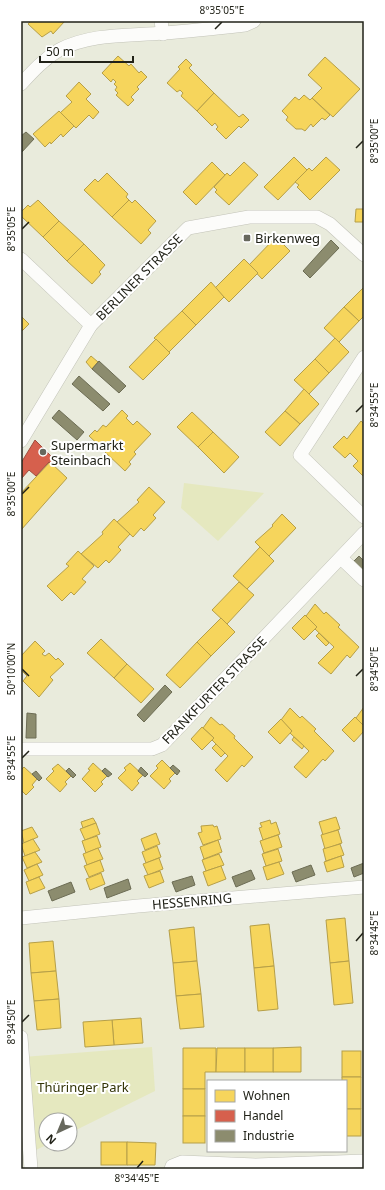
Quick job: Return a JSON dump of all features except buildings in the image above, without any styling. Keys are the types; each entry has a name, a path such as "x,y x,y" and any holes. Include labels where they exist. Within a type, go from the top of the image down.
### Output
{"street":[{"path":"21,84 42,62 61,50 88,40 162,27 246,25 254,21"},
{"name":"BERLINER STRASSE","path":"21,441 91,325 188,228 250,217 317,217 330,224 364,255"},
{"name":"BERLINER STRASSE","path":"21,259 91,325"},
{"path":"364,357 300,455 364,517"},
{"name":"FRANKFURTER STRASSE","path":"21,749 152,749 162,745 364,533"},
{"path":"341,558 364,580"},
{"name":"HESSENRING","path":"21,918 131,906 364,888"},
{"path":"21,1037 32,1169"},
{"path":"172,1168 182,1162 256,1165 364,1162"}],"green space":[{"path":"184,483 264,493 218,541 181,508"},
{"name":"Thüringer Park","path":"152,1047 155,1091 78,1129 78,1112 38,1112 38,1149 32,1152 23,1057"}],"place":[{"name":"Birkenweg","path":"247,238"},
{"name":"Supermarkt Steinbach","path":"43,452"}]}
